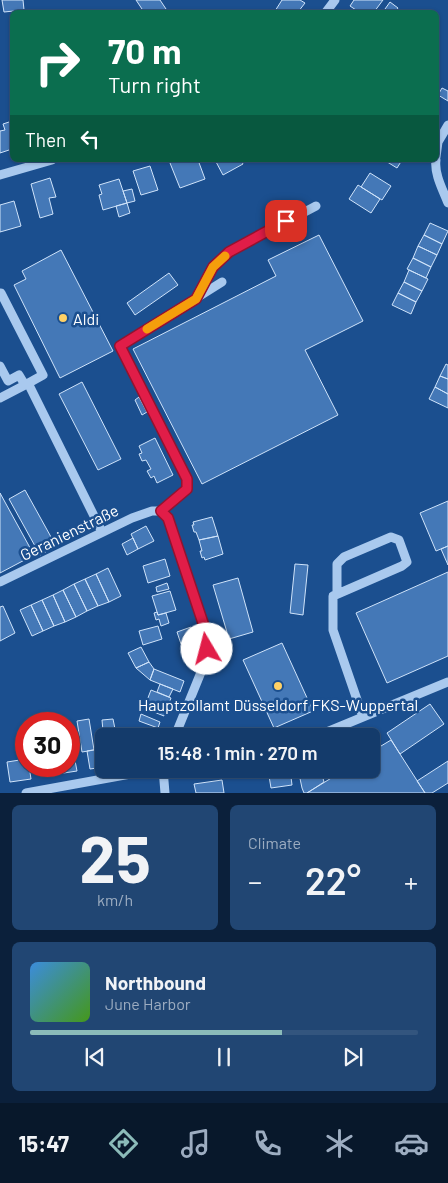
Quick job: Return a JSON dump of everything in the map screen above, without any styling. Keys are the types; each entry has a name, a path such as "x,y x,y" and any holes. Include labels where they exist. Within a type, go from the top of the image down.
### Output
{"street":[{"path":"439,140 448,124"},
{"path":"0,175 45,162"},
{"path":"435,162 448,203"},
{"path":"196,299 213,267 229,252 316,206"},
{"path":"196,299 222,282"},
{"path":"0,293 43,375 0,398"},
{"name":"Geranienstraße","path":"0,582 132,518 156,511 187,489 187,479 120,346 196,299"},
{"path":"0,366 8,381 20,375 26,384 102,532"},
{"path":"156,511 168,518 208,638 206,660 178,728"},
{"path":"337,594 337,564 344,557 391,537 399,540 407,562 402,566 337,594 332,596 333,630 363,716"},
{"path":"335,728 448,682"},
{"path":"26,793 108,778"},
{"path":"164,778 165,793"}],"building":[{"path":"2,0 23,0 24,10 4,12"},
{"path":"136,0 160,0 166,9 164,10 143,10"},
{"path":"282,0 300,0 305,3 300,10 276,10"},
{"path":"354,0 383,0 376,10 356,10 350,6"},
{"path":"390,2 398,8 396,10 385,9"},
{"path":"442,88 448,91 448,101 439,96"},
{"path":"10,122 10,150 0,153 0,131 5,130 3,124"},
{"path":"199,162 205,179 180,188 170,163"},
{"path":"216,162 242,162 243,164 223,175"},
{"path":"387,162 401,162 397,168"},
{"path":"150,166 158,190 141,195 133,171"},
{"path":"370,173 391,186 382,200 361,187"},
{"path":"50,178 56,197 49,198 53,214 40,218 31,184"},
{"path":"119,179 127,203 103,210 99,195 102,194 99,185"},
{"path":"358,185 380,199 371,213 349,199"},
{"path":"132,189 135,201 127,203 123,191"},
{"path":"14,201 21,226 0,232 0,205"},
{"path":"127,203 130,213 119,217 116,206"},
{"path":"430,223 448,231 442,244 424,235"},
{"path":"319,235 363,321 305,350 338,415 202,484 133,349 276,276 268,260"},
{"path":"424,235 442,244 437,255 418,246"},
{"path":"418,246 437,255 431,267 413,258"},
{"name":"Aldi","path":"61,250 113,351 60,378 14,285 26,279 22,271"},
{"path":"413,258 431,267 426,278 407,269"},
{"path":"409,270 428,279 422,291 404,282"},
{"path":"169,273 178,285 135,315 127,303"},
{"path":"404,282 422,291 416,302 398,293"},
{"path":"398,293 416,302 411,314 392,305"},
{"path":"446,364 448,365 448,379 440,376"},
{"path":"440,376 448,379 448,394 435,387"},
{"path":"82,382 121,459 98,470 59,394"},
{"path":"435,387 448,394 448,408 429,399"},
{"path":"139,397 147,412 142,415 135,400"},
{"path":"155,438 173,475 157,483 154,476 151,478 147,471 151,469 146,460 142,461 139,454 142,453 139,446"},
{"path":"25,490 56,546 40,555 9,499"},
{"path":"0,493 34,555 0,573"},
{"path":"448,501 448,546 436,551 420,513"},
{"path":"212,517 218,536 199,540 196,532 194,532 193,522"},
{"path":"146,526 154,541 138,549 131,534"},
{"path":"218,536 223,554 205,560 204,557 202,558 199,540"},
{"path":"133,538 138,549 127,555 122,544"},
{"path":"448,546 448,565 441,549"},
{"path":"165,559 170,576 148,583 143,566"},
{"path":"295,564 308,565 303,615 290,613"},
{"path":"108,568 121,596 109,602 96,574"},
{"path":"448,572 448,656 387,683 356,613"},
{"path":"96,574 109,602 98,606 85,579"},
{"path":"238,578 253,632 229,639 213,585"},
{"path":"85,579 98,606 87,611 74,584"},
{"path":"167,583 169,589 157,592 156,587"},
{"path":"74,584 87,611 76,617 63,590"},
{"path":"63,590 76,617 65,622 53,595"},
{"path":"170,591 176,610 158,615 152,596"},
{"path":"53,595 65,622 54,626 42,600"},
{"path":"42,600 54,626 43,631 31,605"},
{"path":"31,605 43,631 32,636 20,610"},
{"path":"3,606 15,633 0,641 0,607"},
{"path":"157,612 158,615 166,613 169,623 161,626 159,619 156,620 154,613"},
{"path":"158,626 162,639 143,645 139,631"},
{"path":"191,627 195,640 181,644 177,632"},
{"name":"Hauptzollamt Düsseldorf FKS-Wuppertal","path":"282,643 313,711 274,728 243,660"},
{"path":"141,647 149,662 136,668 128,653"},
{"path":"149,662 154,669 150,680 136,668"},
{"path":"154,669 184,681 180,692 150,680"},
{"path":"160,684 173,689 169,697 157,692"},
{"path":"151,690 171,698 164,716 144,708"},
{"path":"430,704 444,724 400,754 387,733"},
{"path":"141,714 160,722 158,728 139,721"},
{"path":"89,719 94,750 82,752 80,720"},
{"path":"113,719 115,728 103,728 102,720"},
{"path":"391,740 425,793 307,793 331,778 380,778 380,747"},
{"path":"95,750 95,768 90,769 87,751"},
{"path":"15,761 15,777 31,777 31,779 10,782 7,762"},
{"path":"448,761 448,783 432,793 425,793 417,781"},
{"path":"269,778 291,778 292,785 271,788"},
{"path":"300,778 323,778 324,782 307,793 304,793"},
{"path":"222,780 224,793 196,793 194,784"}],"slow traffic":[{"path":"147,329 196,299 213,267 225,256"}],"place":[{"name":"Aldi","path":"63,318"},
{"name":"Hauptzollamt Düsseldorf FKS-Wuppertal","path":"278,686"}],"route":[{"path":"207,649 208,638 180,553 168,518 161,511 187,489 187,479 120,346 196,299 213,267 229,252 286,221"}]}
